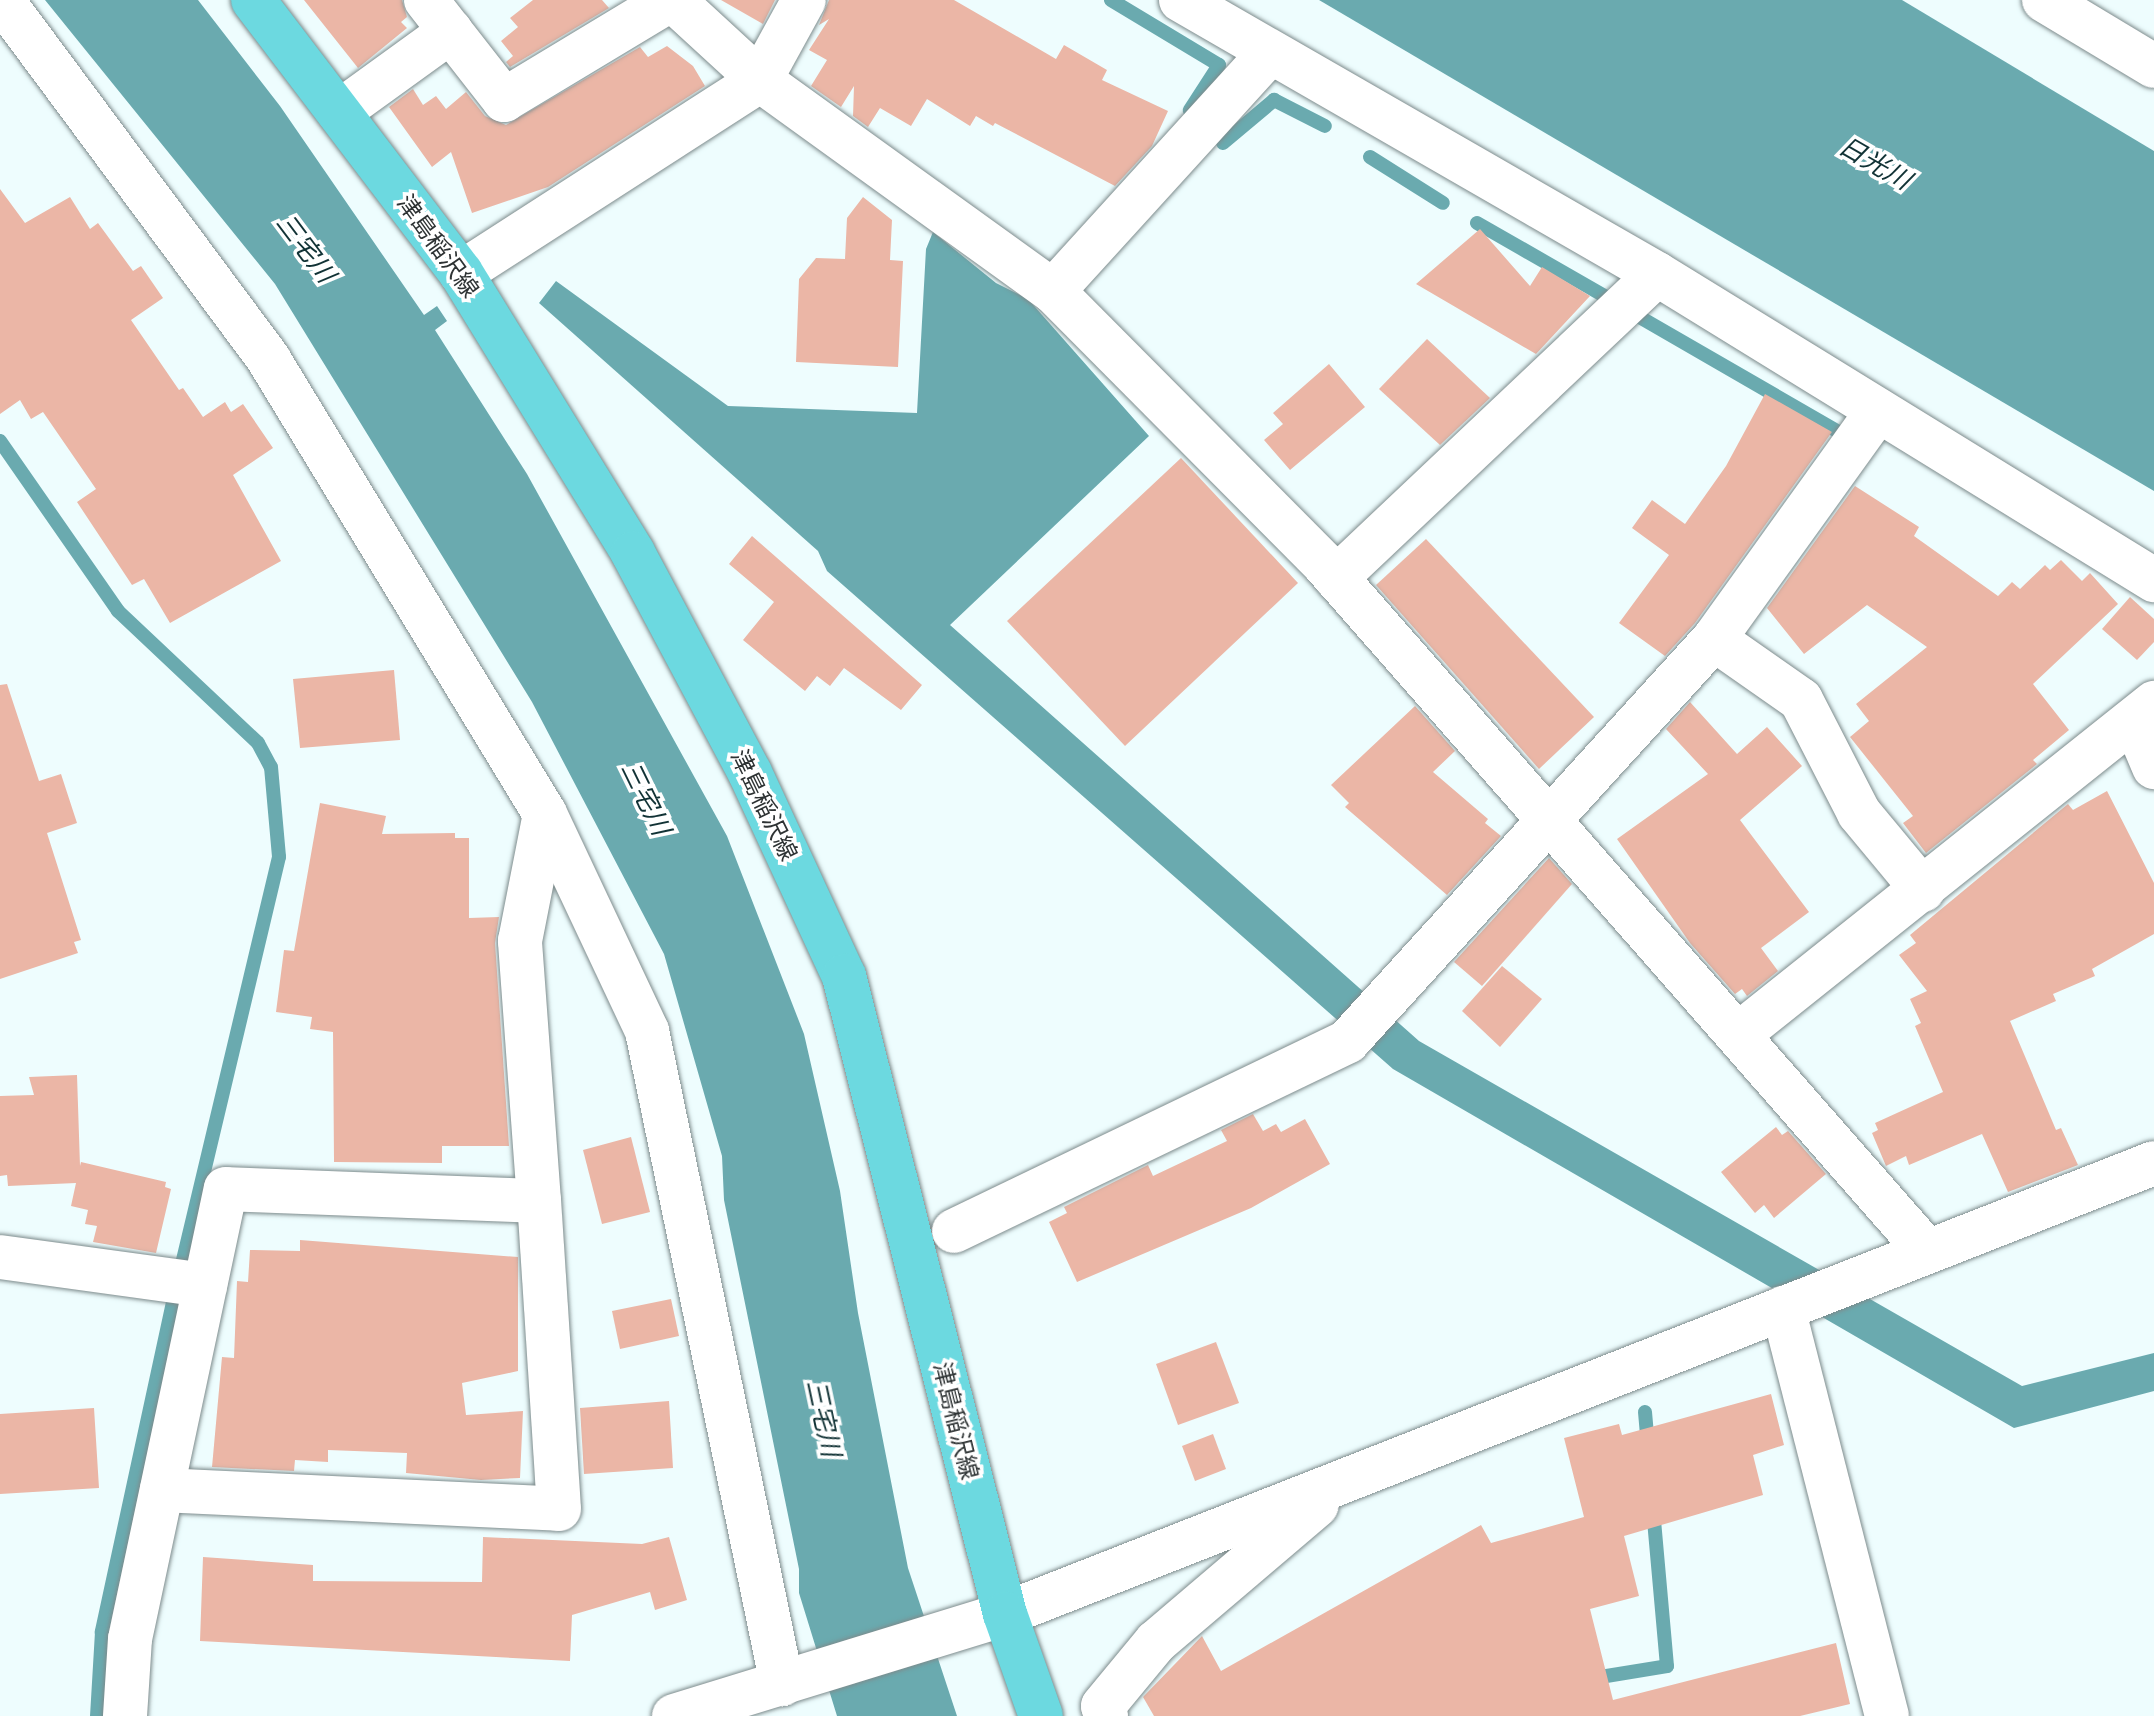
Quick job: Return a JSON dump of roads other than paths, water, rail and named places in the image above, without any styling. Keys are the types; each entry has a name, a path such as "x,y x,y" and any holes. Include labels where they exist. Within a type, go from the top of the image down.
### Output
{"main road":[{"name":"津島稲沢線","path":"253,0 461,273 633,553 750,773 844,976 1005,1614 1041,1716"}],"street":[{"path":"2,0 269,360 545,814 647,1031 794,1680"},
{"path":"339,112 438,16 504,100 671,0 760,80 1053,291 1336,578 1927,1251"},
{"path":"461,273 760,80 804,0"},
{"path":"1181,0 1269,54 1657,274 2154,580"},
{"path":"2044,0 2144,45"},
{"path":"1053,291 1269,54"},
{"path":"1336,578 1657,274"},
{"path":"954,1231 1348,1041 1714,639 1878,411"},
{"path":"1714,639 1801,700 1859,813 1923,890"},
{"path":"1739,1034 2144,712 2154,767"},
{"path":"162,1490 559,1509 520,941 545,814"},
{"path":"674,1716 1005,1614 2154,1163"},
{"path":"125,1716 130,1639 162,1490 186,1283 226,1189 539,1201"},
{"path":"0,1257 186,1283"},
{"path":"1789,1306 1887,1716"},
{"path":"1106,1716 1103,1706 1156,1642 1343,1483"}],"water":[{"name":"三宅川","path":"45,0 198,0 280,106 424,315 437,306 447,321 435,330 527,474 727,836 804,1034 840,1191 858,1313 908,1568 957,1716 837,1716 799,1593 799,1569 724,1200 722,1156 664,954 532,702 275,284"},
{"name":"日光川","path":"1319,0 1902,0 2154,151 2154,491"},
{"path":"933,232 996,283 1028,299 1149,436 950,625 1419,1041 2022,1386 2154,1353 2154,1391 2014,1428 1393,1069 827,571 818,551 539,303 556,281 728,406 917,413 926,249"}],"waterway":[{"path":"1111,0 1219,65 1190,110"},
{"path":"1223,143 1274,100 1325,126"},
{"path":"1370,157 1443,203"},
{"path":"1477,223 1615,302"},
{"path":"1636,315 1840,433"},
{"path":"0,441 118,611 258,743 271,767 279,857 175,1293 102,1632 97,1716"},
{"path":"1645,1412 1648,1447"},
{"path":"1588,1679 1667,1666 1653,1508"}]}
